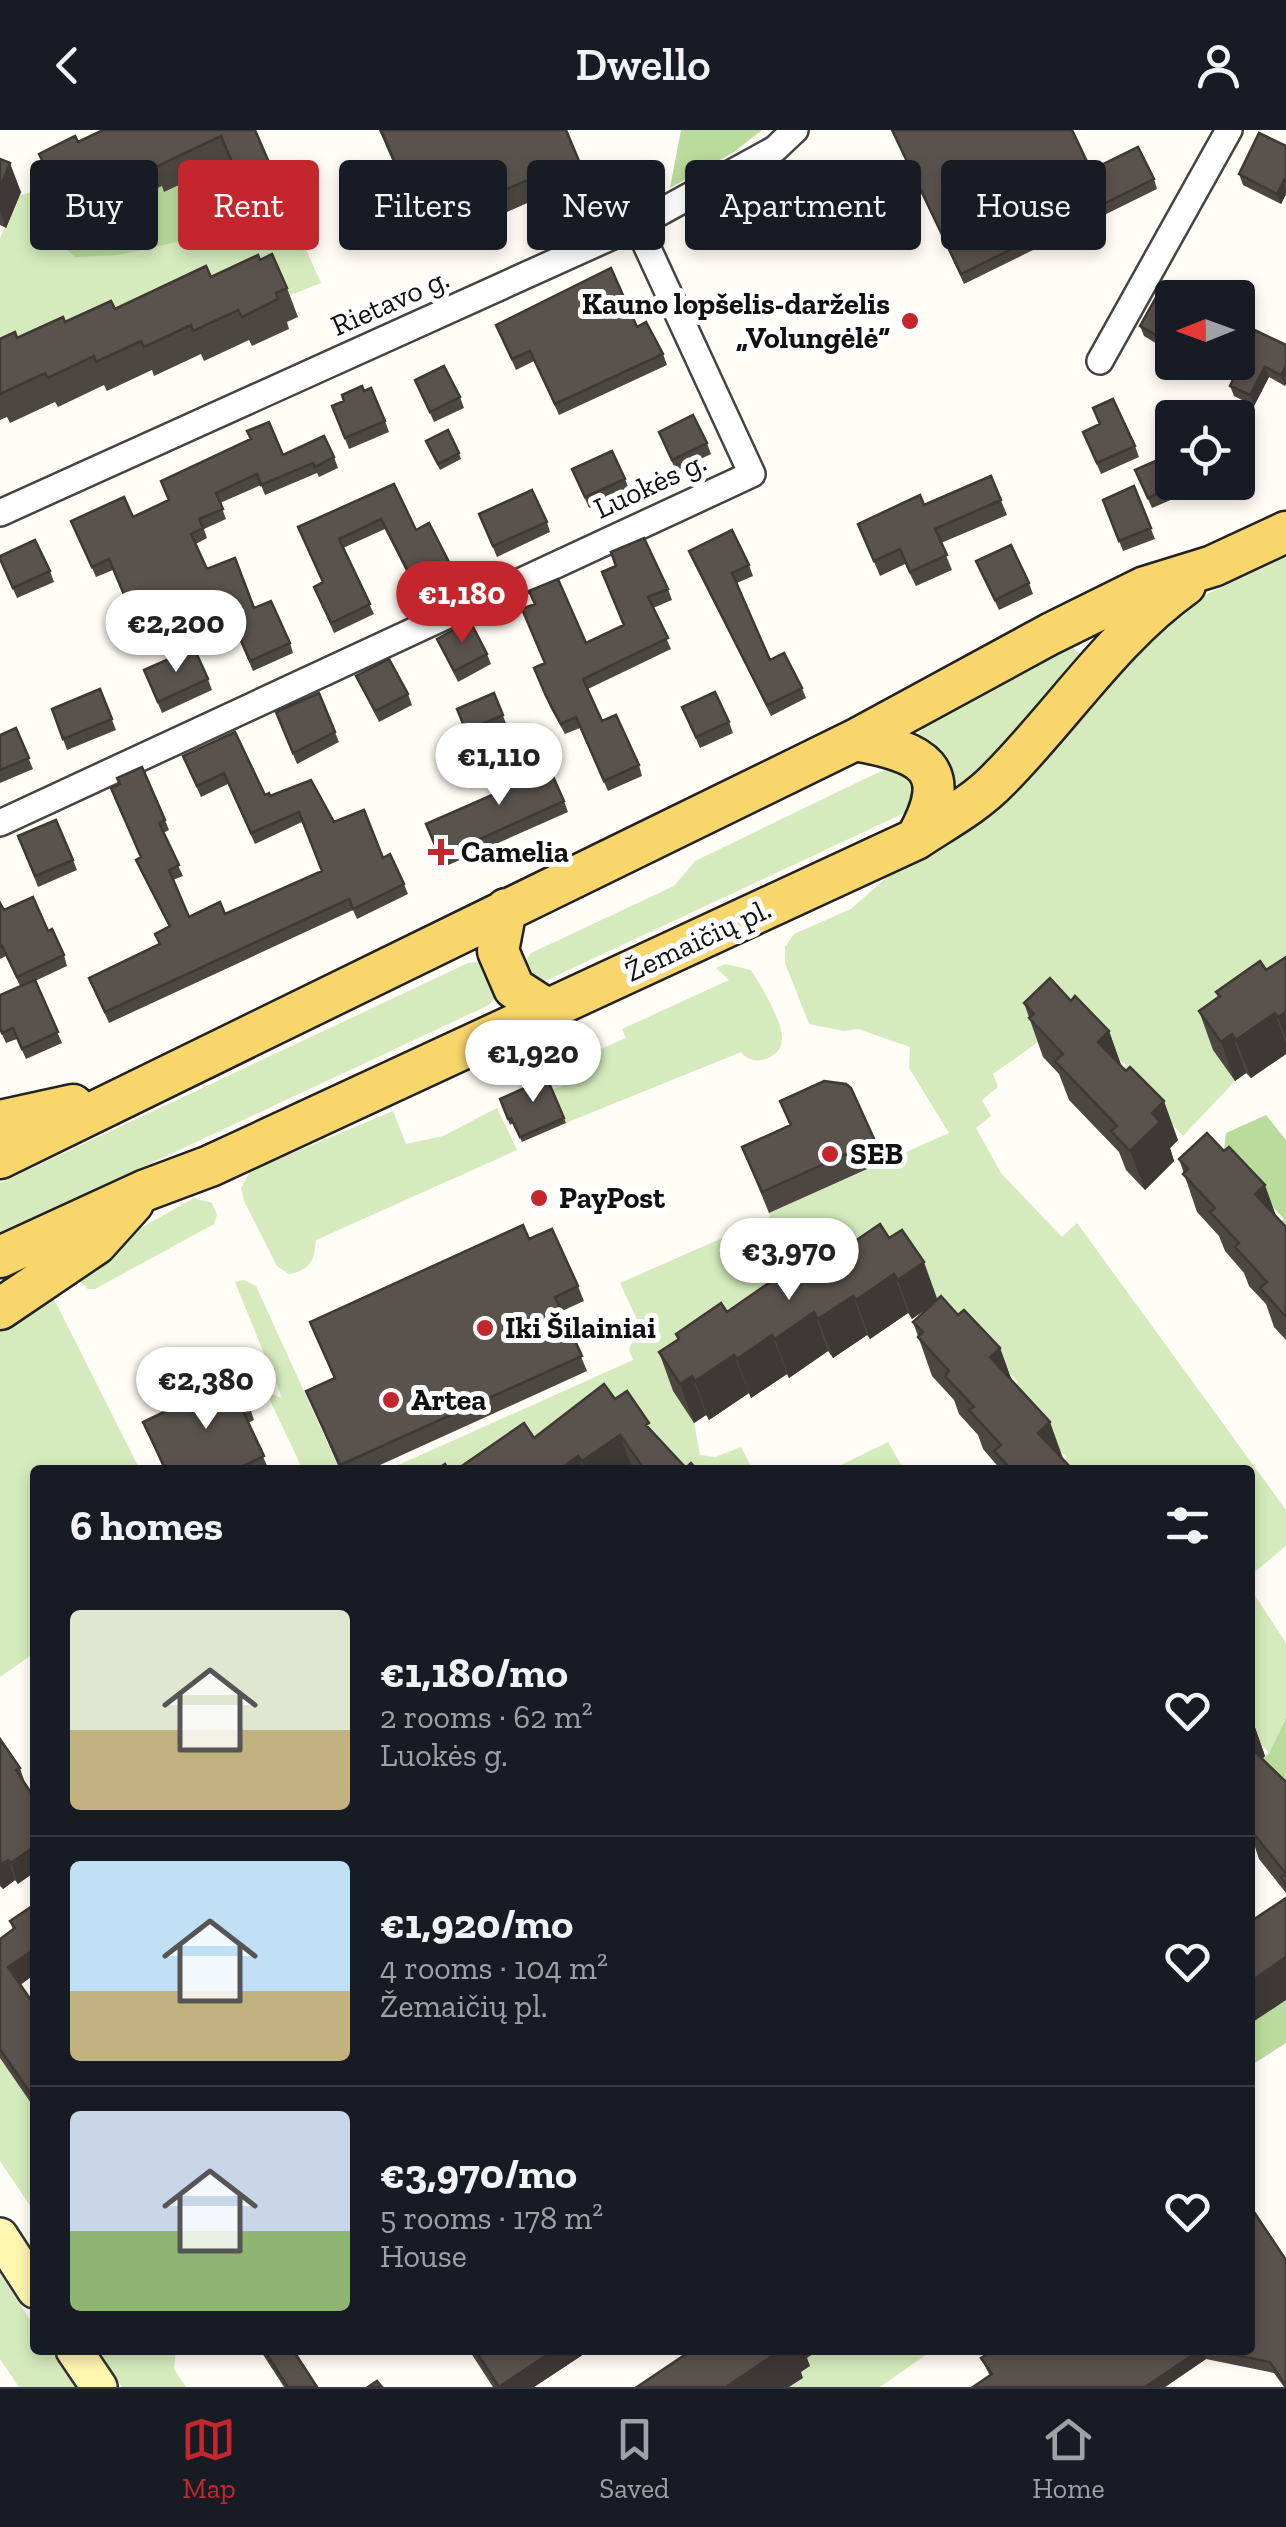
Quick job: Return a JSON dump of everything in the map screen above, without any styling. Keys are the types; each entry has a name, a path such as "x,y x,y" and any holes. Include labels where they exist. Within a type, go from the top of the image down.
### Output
{"main road":[{"name":"Žemaičių pl.","path":"0,1158 855,740 1145,587 1212,566 1286,532"},
{"name":"Žemaičių pl.","path":"0,1257 146,1190 210,1166 916,839 994,784 1162,602 1212,566"},
{"path":"855,740 906,750 922,760 931,772 934,796 930,814 916,839"},
{"path":"506,910 498,951 514,988 548,1010"},
{"path":"0,1121 135,1091"},
{"path":"0,1310 96,1244 146,1190"},
{"path":"0,2236 30,2282"},
{"path":"77,2355 99,2387"}],"street":[{"name":"Rietavo g.","path":"665,210 775,149 796,130"},
{"path":"1100,361 1229,130"},
{"name":"Rietavo g.","path":"0,513 584,250"},
{"name":"Luokės g.","path":"0,823 752,474 648,250"}],"green space":[{"path":"216,130 229,160 211,160"},
{"path":"681,130 762,130 720,160 685,160 685,180 670,188"},
{"path":"178,178 178,242 158,246 158,188"},
{"path":"30,193 30,250 158,250 158,229 178,230 178,250 306,250 321,283 288,296 0,373 0,238 19,196"},
{"path":"67,250 140,250 118,255 75,257"},
{"path":"1286,557 1286,1011 1214,1050 1235,1081 1183,1136 1173,1125 1168,1130 1112,1081 1126,1065 1064,1018 993,1074 998,1087 982,1100 991,1116 976,1128 1001,1173 1062,1237 1077,1223 1253,1465 1060,1465 1067,1457 1000,1400 1018,1382 938,1301 673,1391 694,1423 700,1455 715,1457 741,1447 750,1465 398,1465 633,1360 629,1350 639,1324 620,1283 949,1133 909,1068 910,1047 858,1029 844,1031 809,1024 785,963 785,947 794,934 851,909 888,876 939,850 965,831 1156,626 1184,605"},
{"path":"1073,647 1079,655 1078,667 995,759 960,790 952,791 918,735 925,725"},
{"path":"895,767 918,775 913,809 545,981 534,981 525,962 531,953 674,886 695,861"},
{"path":"468,963 486,965 498,995 489,1005 0,1234 0,1183"},
{"path":"726,964 751,970 775,1012 782,1038 773,1056 753,1060 741,1052 566,1123 551,1090 573,1082 566,1064 626,1038 622,1029 729,980 716,968"},
{"path":"497,1108 517,1150 316,1240 312,1259 302,1270 289,1274 277,1266 244,1201 241,1188 250,1171 393,1111 406,1144 443,1136"},
{"path":"1266,1115 1286,1140 1286,1259 1266,1237 1284,1219 1273,1207 1221,1172 1226,1133"},
{"path":"194,1198 212,1203 217,1215 214,1224 95,1289 88,1289 78,1279 77,1273 139,1229"},
{"path":"244,1280 256,1286 338,1465 301,1465 266,1392 282,1398 235,1282"},
{"path":"50,1291 137,1465 30,1465 30,1656 0,1677 0,1326"},
{"path":"888,1442 901,1465 841,1465"},
{"path":"1255,1467 1286,1510 1286,1546 1255,1572"},
{"path":"1255,1596 1286,1643 1286,1718 1269,1753 1258,1741"},
{"path":"1286,1718 1286,1802 1255,1774 1255,1766 1269,1753"},
{"path":"1286,2000 1286,2043 1255,2063 1255,2021 1261,2017 1258,2012"},
{"path":"0,2058 30,2102 30,2206 0,2161"},
{"path":"0,2274 30,2319 30,2355 53,2355 75,2387 19,2387 0,2359"},
{"path":"100,2355 175,2355 174,2369 186,2387 122,2387"},
{"path":"811,2355 926,2355 880,2387 789,2387 803,2378 800,2372"}],"building":[{"path":"103,130 255,130 268,160 231,160 221,136 158,166 158,160 42,160 39,154 75,136 78,142"},
{"path":"381,130 566,130 579,160 527,160 527,180 507,189 507,160 394,160"},
{"path":"892,130 1072,130 1086,160 941,160 941,232 921,191 921,160 906,160"},
{"path":"1259,133 1286,146 1286,182 1277,194 1239,174"},
{"path":"1138,147 1154,179 1106,203 1106,163"},
{"path":"0,159 10,163 0,188"},
{"path":"950,250 1010,250 961,274"},
{"path":"272,254 287,288 276,293 278,299 242,317 238,310 193,331 191,325 144,347 141,341 96,362 94,356 48,378 45,373 0,394 0,339 15,332 17,338 63,317 65,322 111,301 115,309 206,266 211,277 258,255 260,260"},
{"path":"611,268 637,327 646,322 663,354 555,404 530,351 512,359 496,325"},
{"path":"1155,299 1155,334 1140,326"},
{"path":"1255,330 1286,345 1286,366 1281,375 1265,367 1250,395 1230,386 1233,380 1255,380"},
{"path":"444,366 460,397 430,412 415,380"},
{"path":"362,386 364,391 371,388 385,421 345,438 332,406 344,401 342,395"},
{"path":"1113,399 1135,446 1097,463 1083,432 1100,424 1093,408"},
{"path":"693,415 707,443 672,460 659,432"},
{"path":"269,422 283,455 324,436 334,457 261,485 257,474 216,493 223,509 199,519 203,528 191,534 207,569 235,558 254,608 271,601 290,643 250,661 220,593 151,623 140,599 128,604 109,559 92,567 71,521 124,497 133,517 169,500 161,481 251,439 247,431"},
{"path":"448,430 459,453 438,464 426,441"},
{"path":"612,451 625,479 585,497 572,469"},
{"path":"1155,461 1155,495 1148,498 1135,470"},
{"path":"991,476 1001,500 935,529 947,555 910,572 900,549 874,561 858,524 920,495 924,505"},
{"path":"394,484 416,530 429,523 451,566 415,585 381,519 339,539 370,604 331,623 314,587 323,582 298,527"},
{"path":"1134,486 1151,528 1119,541 1103,500"},
{"path":"532,490 547,522 493,546 479,514"},
{"path":"732,530 749,565 732,573 770,660 784,653 802,688 767,705 689,551"},
{"path":"644,538 668,589 648,597 668,638 583,679 602,721 616,715 639,765 604,781 576,717 561,724 546,696 534,668 545,663 522,609 535,604 529,591 558,579 586,643 624,625 602,572 616,566 611,552"},
{"path":"35,540 50,571 13,588 0,556"},
{"path":"1011,545 1029,583 995,600 976,561"},
{"path":"470,621 487,654 454,671 437,639"},
{"path":"194,648 208,679 158,702 144,670"},
{"path":"389,659 408,694 375,711 356,676"},
{"path":"100,689 112,719 63,739 52,709"},
{"path":"715,692 729,722 696,737 682,707"},
{"path":"319,693 335,732 293,753 276,712"},
{"path":"494,693 503,715 466,731 457,709"},
{"path":"16,728 29,758 0,770 0,735"},
{"path":"235,732 265,795 311,780 334,822 364,810 383,858 390,854 404,884 353,909 349,899 105,1012 89,978 160,944 155,934 170,926 136,860 141,857 111,788 120,784 117,778 142,767 165,820 159,823 179,865 169,870 189,917 220,902 225,914 322,871 299,812 251,833 224,773 197,786 183,756"},
{"path":"543,754 564,801 440,857 426,824 506,789 505,786 517,781 511,767"},
{"path":"56,820 73,860 35,876 18,836"},
{"path":"33,897 64,955 17,977 0,947 0,903 4,910"},
{"path":"1286,957 1286,1012 1278,1017 1275,1013 1236,1040 1232,1034 1221,1042 1199,1011 1220,996 1216,992 1260,961 1266,970"},
{"path":"1050,978 1071,1001 1075,996 1109,1031 1098,1042 1164,1101 1152,1113 1160,1122 1130,1151 1111,1131 1117,1126 1055,1061 1063,1054 1029,1018 1034,1014 1024,1003"},
{"path":"35,980 58,1032 22,1049 13,1028 2,1033 0,995"},
{"path":"543,1069 564,1118 520,1137 500,1099 527,1087 523,1078"},
{"name":"SEB","path":"824,1081 851,1088 875,1141 762,1192 742,1147 791,1125 780,1101"},
{"path":"1207,1133 1224,1151 1229,1147 1265,1185 1255,1194 1286,1227 1286,1317 1260,1288 1267,1282 1235,1247 1239,1243 1210,1212 1215,1208 1183,1174 1188,1169 1179,1159"},
{"path":"880,1224 889,1238 902,1230 924,1262 898,1280 894,1274 856,1300 853,1296 818,1319 814,1312 775,1339 772,1335 737,1359 734,1355 695,1381 692,1376 680,1384 659,1352 679,1339 676,1334 721,1303 727,1312 799,1262 807,1274"},
{"path":"523,1225 529,1239 552,1229 578,1286 555,1297 582,1356 340,1465 306,1391 335,1378 310,1322"},
{"path":"941,1296 958,1315 964,1310 1000,1348 990,1357 1050,1422 1038,1433 1068,1465 1007,1465 994,1451 1001,1445 969,1410 974,1407 945,1376 949,1371 918,1337 923,1332 913,1322"},
{"path":"236,1377 248,1402 240,1405 264,1456 245,1465 164,1465 143,1422"},
{"path":"604,1384 615,1399 627,1391 649,1423 646,1425 683,1465 641,1465 620,1435 582,1461 578,1456 566,1465 463,1465 524,1423 534,1438"},
{"path":"0,1739 30,1791 30,1850 11,1863 8,1860 0,1865"},
{"path":"1255,1752 1286,1782 1286,1874 1255,1835"},
{"path":"1286,1898 1286,1957 1255,1979 1255,1919"},
{"path":"30,1907 30,1952 8,1967 30,1999 30,2093 0,2049 0,1939 15,1928 10,1921"},
{"path":"1255,2214 1286,2260 1286,2386 1270,2362 1235,2355 1255,2355"},
{"path":"267,2355 296,2355 317,2387 288,2387"},
{"path":"478,2355 547,2355 499,2387"},
{"path":"685,2355 774,2355 726,2387 637,2387"},
{"path":"1193,2355 1145,2387 973,2387 992,2374 981,2358"}],"place":[{"name":"Kauno lopšelis-darželis „Volungėlė“","path":"910,321"},
{"name":"Camelia","path":"441,852"},
{"name":"SEB","path":"830,1154"},
{"name":"PayPost","path":"539,1198"},
{"name":"Iki Šilainiai","path":"485,1328"},
{"name":"Artea","path":"391,1400"}]}
